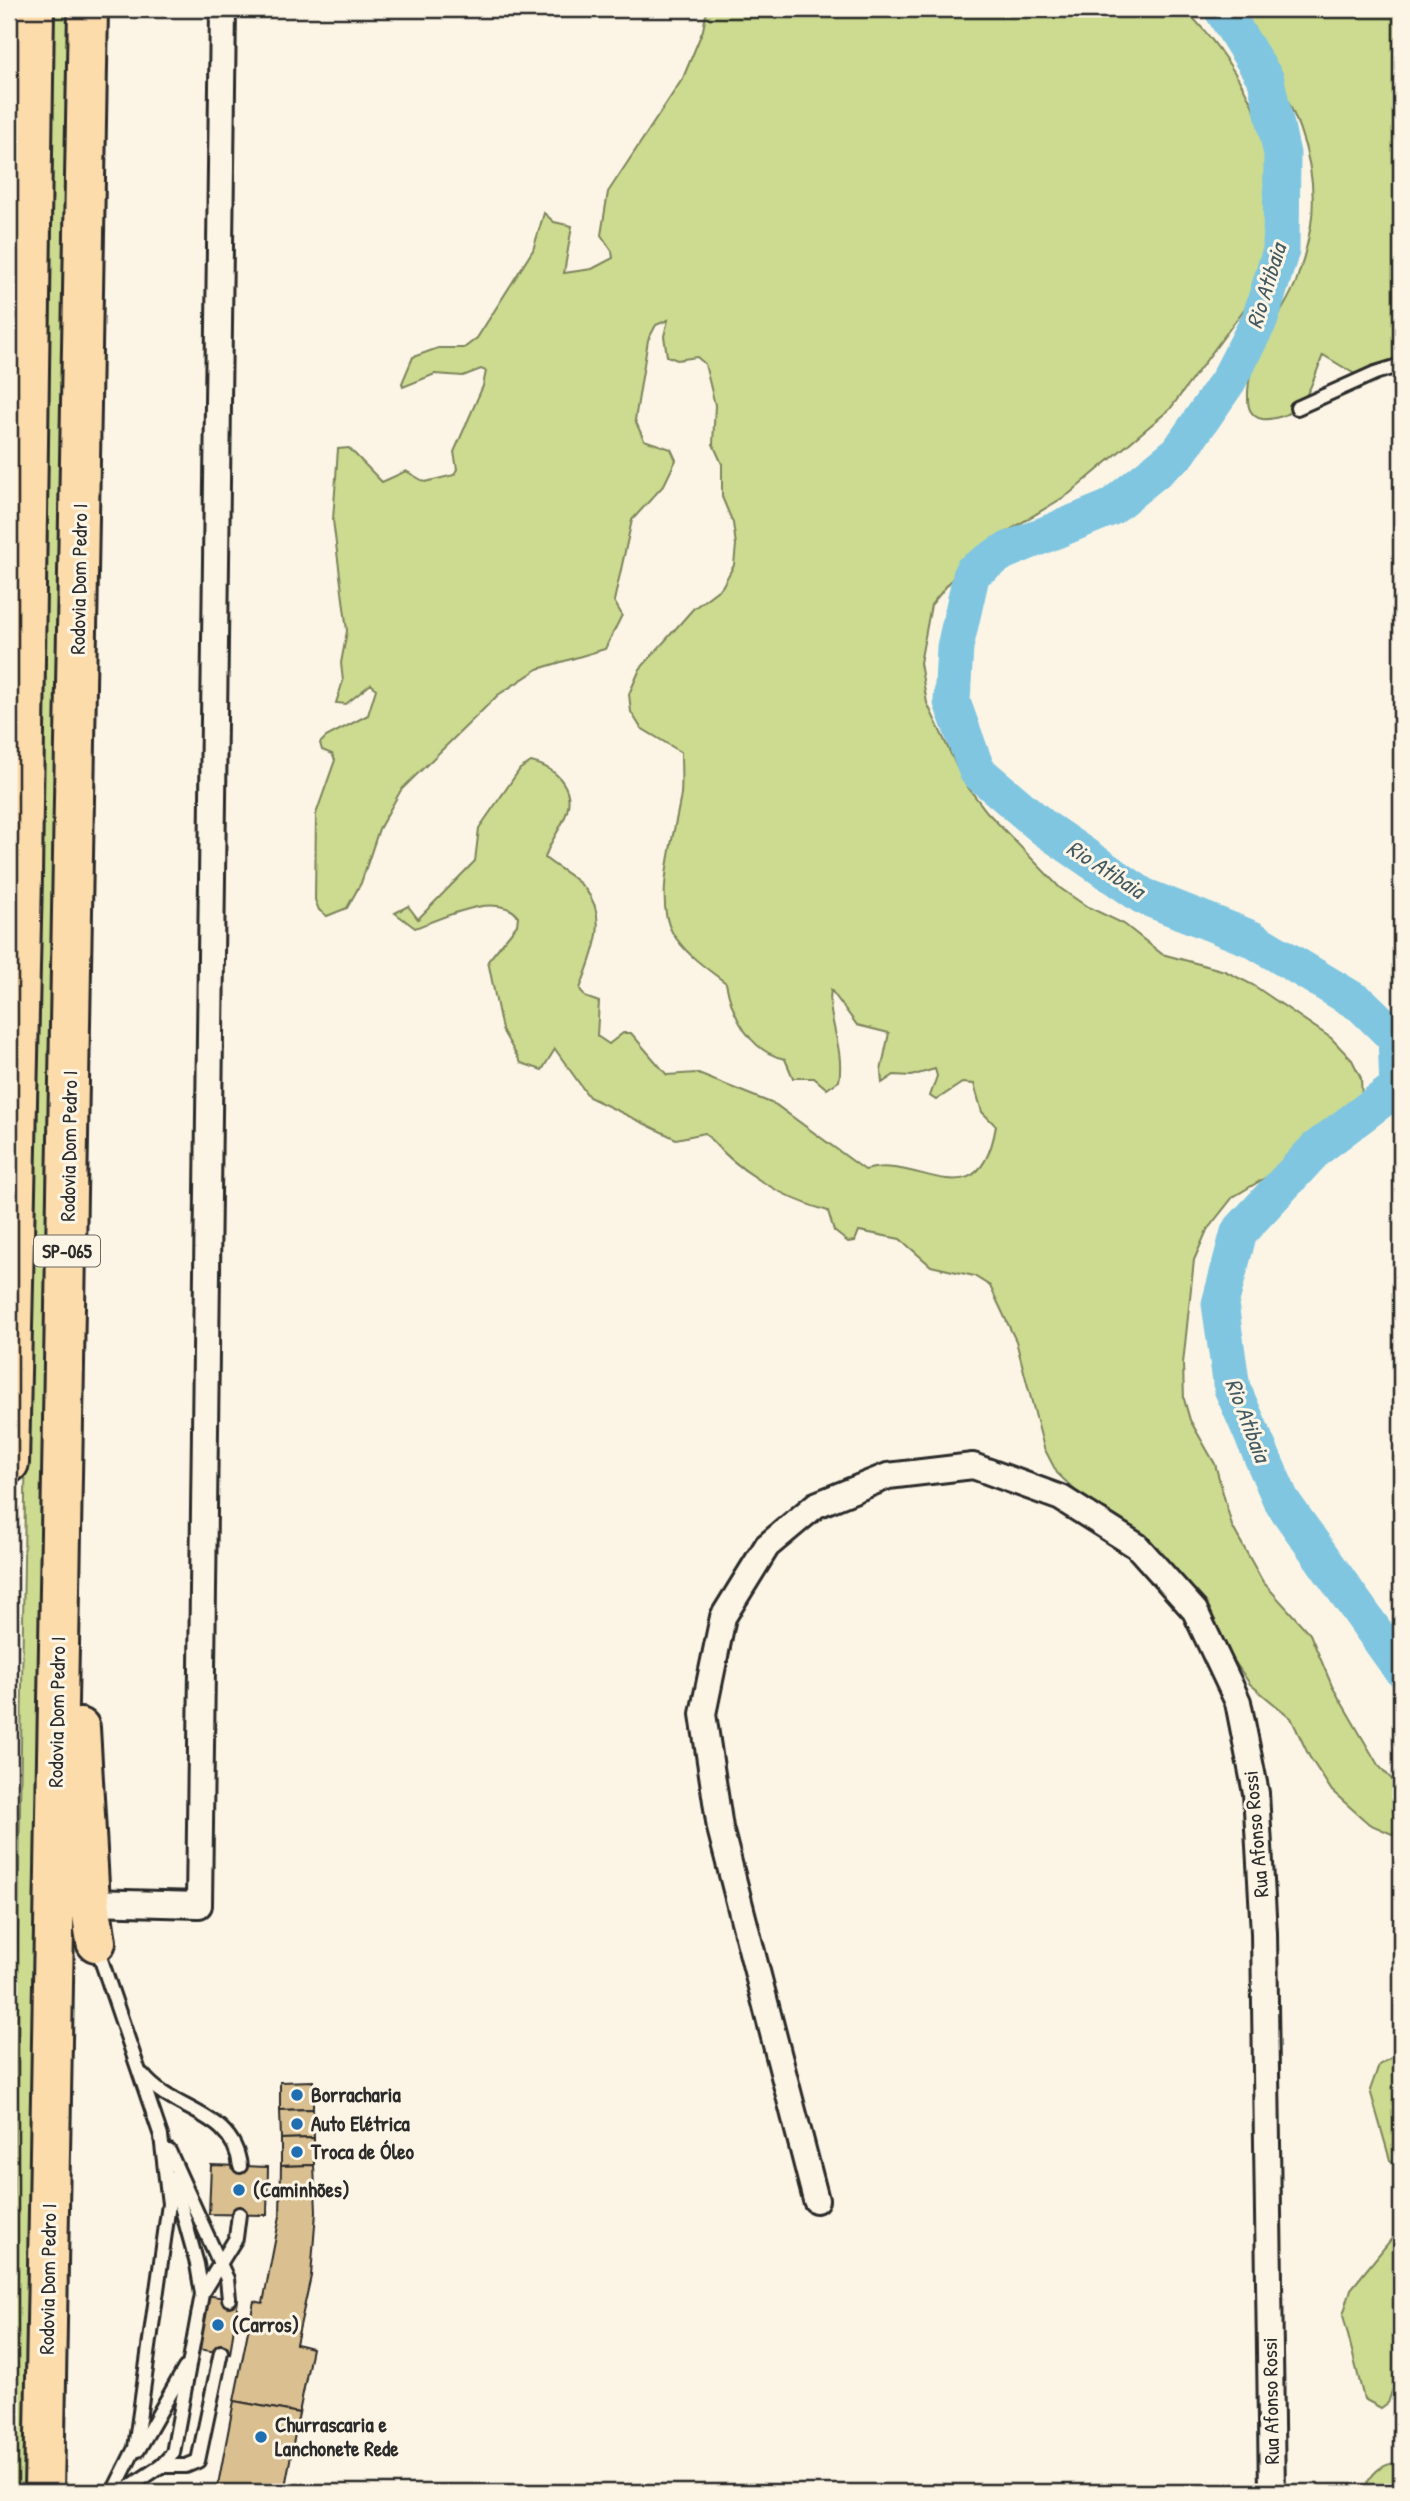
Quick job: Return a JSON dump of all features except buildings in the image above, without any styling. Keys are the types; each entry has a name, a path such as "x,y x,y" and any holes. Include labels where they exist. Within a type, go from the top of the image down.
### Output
{"highway":[{"name":"SP-065","path":"9,1463 22,876 34,9"},
{"name":"Rodovia Dom Pedro I","path":"44,2492 88,9"},
{"path":"63,1406 90,1902 96,1942"}],"street":[{"path":"90,1902 200,1905 223,9"},
{"name":"Rua Afonso Rossi","path":"817,2200 720,1828 703,1714 723,1617 767,1546 816,1505 888,1476 973,1466 1061,1498 1137,1546 1195,1611 1238,1702 1256,1793 1264,1933 1272,2492"}],"lane":[{"path":"1297,408 1401,365"},
{"path":"96,1942 161,2136 197,2264 202,2294"},
{"path":"137,2067 155,2087 220,2126 235,2144 240,2166"},
{"path":"161,2136 227,2278 229,2299"},
{"path":"128,2468 135,2448 168,2229 167,2174 161,2136"},
{"path":"122,2492 161,2466 173,2452 202,2294 236,2238 239,2214"},
{"path":"113,2492 198,2349"},
{"path":"161,2466 192,2465 201,2457 220,2352"}],"green space":[{"path":"49,9 74,9 31,2492 9,2492"},
{"path":"707,9 1184,9 1228,63 1255,111 1265,155 1267,229 1265,263 1254,296 1170,409 1069,494 975,551 931,605 920,663 927,703 964,782 987,812 1060,888 1086,906 1124,924 1162,954 1225,971 1253,985 1331,1038 1352,1060 1361,1078 1362,1101 1351,1120 1309,1152 1233,1197 1207,1230 1194,1260 1183,1364 1184,1399 1190,1420 1215,1464 1232,1526 1263,1582 1310,1634 1332,1686 1378,1765 1401,1789 1401,1838 1369,1824 1332,1791 1309,1756 1291,1718 1250,1684 1168,1563 1085,1500 1057,1473 1044,1448 1016,1341 990,1286 974,1276 931,1266 900,1239 859,1231 855,1241 848,1242 834,1231 828,1211 794,1199 745,1171 705,1133 676,1139 589,1097 555,1049 542,1070 521,1063 502,1030 488,961 517,925 518,916 509,909 483,906 468,909 415,928 395,913 408,906 418,919 475,861 479,828 520,769 531,762 540,765 557,775 567,790 568,799 564,819 545,858 585,889 597,913 596,938 580,989 585,997 599,1002 597,1036 609,1044 623,1033 631,1033 667,1075 696,1073 776,1105 865,1170 885,1167 944,1179 961,1179 976,1172 988,1156 996,1126 982,1112 974,1084 962,1083 936,1100 930,1096 937,1076 935,1069 911,1076 894,1075 882,1083 881,1071 889,1033 857,1025 831,990 831,1011 840,1056 839,1081 827,1089 814,1078 793,1078 785,1059 762,1049 745,1031 733,1008 726,983 690,954 672,932 667,918 665,883 681,794 681,752 641,728 631,712 629,694 640,669 693,609 722,587 734,565 736,545 733,523 722,497 722,464 713,444 715,405 705,364 697,357 677,360 667,356 664,336 668,320 656,325 648,340 635,420 644,440 671,449 676,460 664,485 632,520 614,601 622,615 605,649 538,669 498,695 401,790 379,829 361,883 347,908 327,916 319,910 315,900 316,814 335,760 332,754 322,750 320,743 326,737 368,715 376,689 371,684 346,704 336,703 343,681 341,663 347,631 333,520 338,449 349,448 382,482 406,471 425,482 454,475 457,469 454,452 483,386 486,371 481,369 463,376 435,374 403,387 402,383 413,357 438,348 464,348 477,338 533,250 544,213 554,222 572,226 564,273 592,269 613,258 612,251 601,235 608,192 683,78 703,30"},
{"path":"1239,9 1401,9 1401,372 1358,376 1323,355 1301,403 1286,415 1267,419 1257,418 1249,408 1250,375 1260,347 1296,282 1310,232 1313,195 1310,167 1293,112"},
{"path":"1401,2052 1401,2167 1390,2160 1370,2090 1379,2065"},
{"path":"1401,2227 1401,2390 1394,2385 1388,2403 1381,2408 1364,2399 1343,2315 1351,2289"},
{"path":"1401,2462 1401,2492 1362,2492 1377,2471 1387,2465"}],"waterway":[{"name":"Rio Atibaia","path":"1222,9 1266,80 1282,154 1281,250 1260,319 1228,381 1179,452 1110,508 1003,552 972,572 955,647 952,702 977,771 1044,828 1143,896 1252,939 1362,1005 1396,1038 1398,1087 1316,1149 1239,1232 1220,1304 1232,1388 1281,1500 1401,1669"}],"place":[{"name":"Borracharia","path":"297,2095"},
{"name":"Auto Elétrica","path":"297,2124"},
{"name":"Troca de Óleo","path":"297,2152"},
{"name":"(Caminhões)","path":"239,2190"},
{"name":"(Carros)","path":"218,2325"},
{"name":"Churrascaria e Lanchonete Rede","path":"261,2437"}]}
